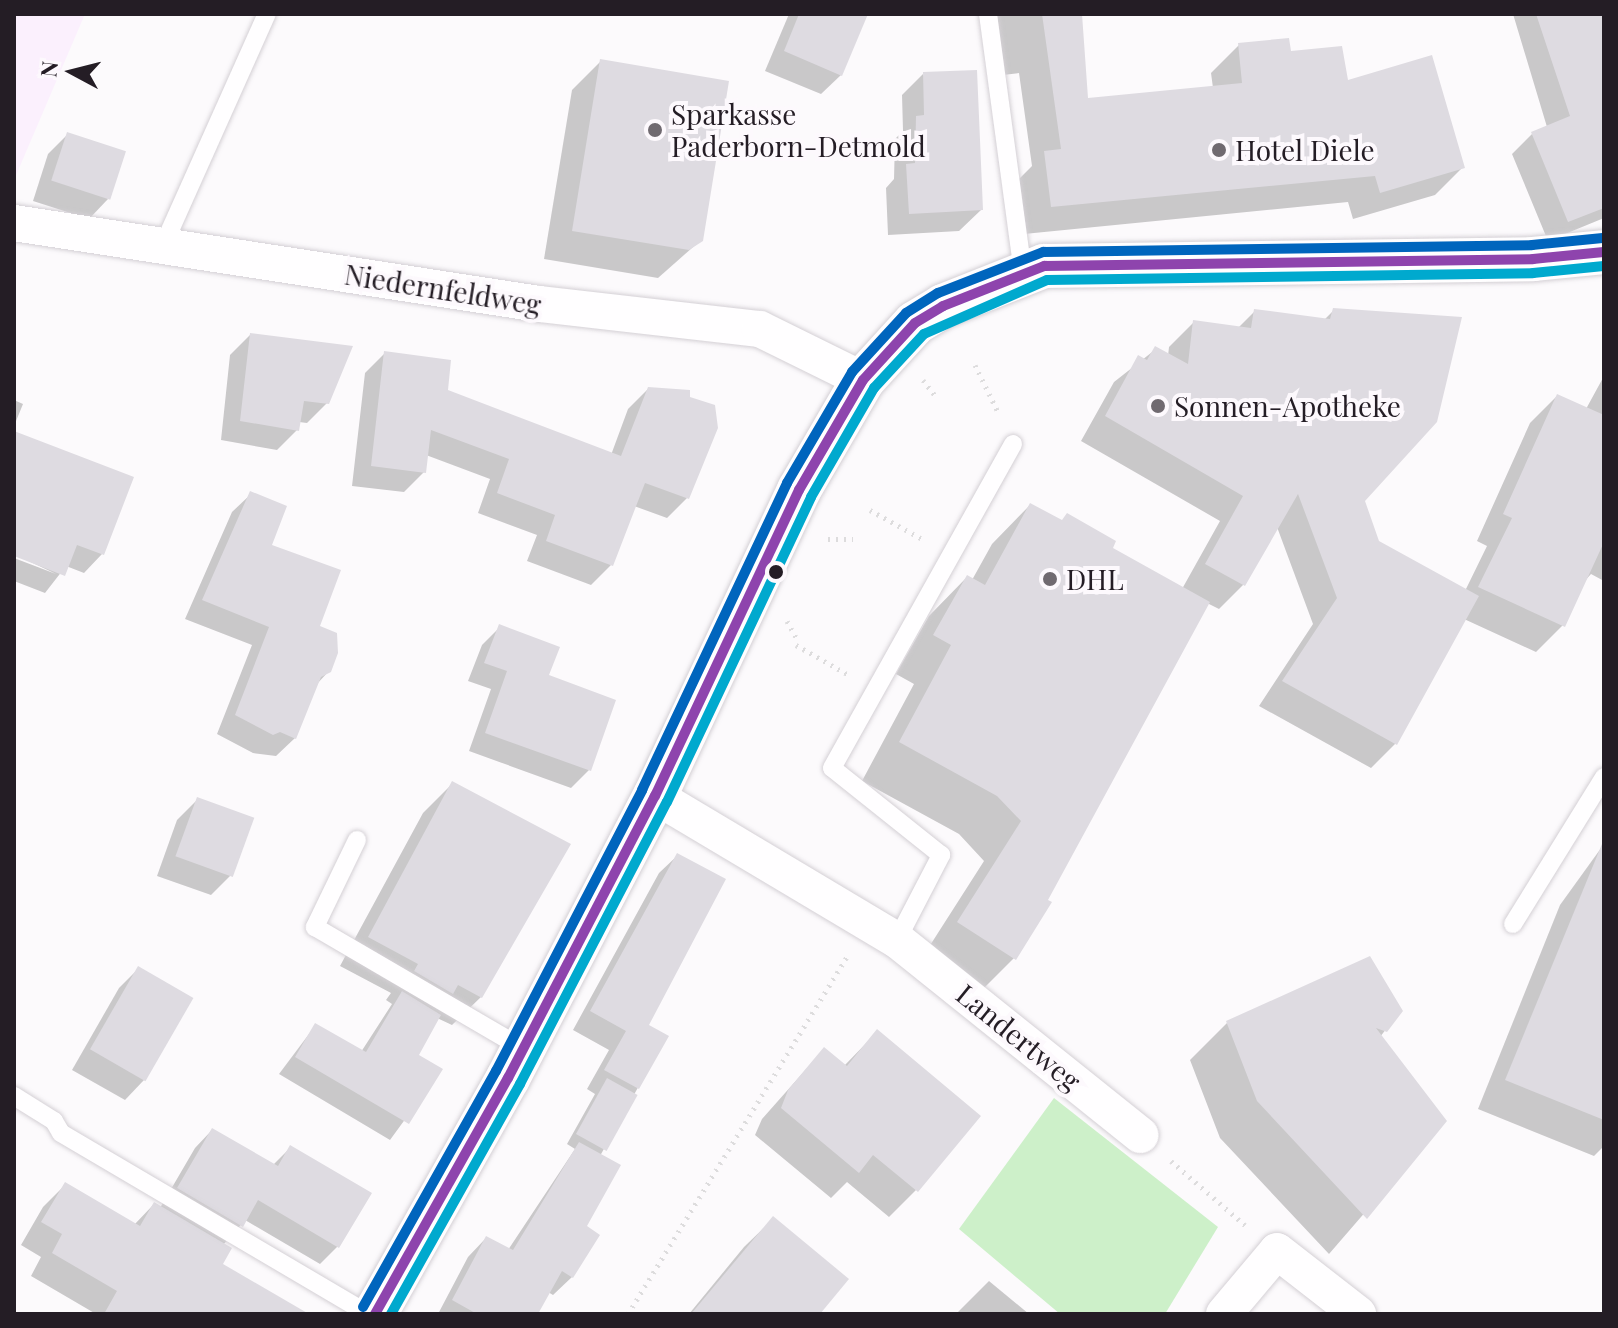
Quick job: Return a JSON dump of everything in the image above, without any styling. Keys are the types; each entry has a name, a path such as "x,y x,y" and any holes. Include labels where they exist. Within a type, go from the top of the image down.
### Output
{"main road":[{"path":"375,1314 524,1049 655,796 799,490 863,380 915,323 1023,272 1044,266 1518,259 1604,252"}],"street":[{"name":"Niedernfeldweg","path":"14,223 539,304 760,329 863,380"},
{"name":"Landertweg","path":"655,796 883,931 1140,1135"},
{"path":"1224,1314 1277,1251 1358,1314"}],"lane":[{"path":"163,246 267,14"},
{"path":"988,14 1023,272"},
{"path":"883,931 941,855 832,768 1013,444"},
{"path":"1513,924 1604,777"},
{"path":"357,840 315,927 524,1049"},
{"path":"14,1096 54,1121 61,1133 368,1314"}],"path":[{"path":"975,365 1013,444"},
{"path":"870,510 951,556"},
{"path":"796,645 875,691"},
{"path":"628,1314 883,931"},
{"path":"1140,1135 1277,1251"}],"shaded area":[{"path":"14,14 85,14 14,180"}],"green space":[{"path":"1054,1098 1218,1227 1165,1314 1060,1314 959,1229"}],"building":[{"path":"799,14 868,14 842,76 784,51"},
{"path":"1042,14 1082,14 1088,98 1242,83 1238,43 1289,38 1291,51 1342,46 1348,80 1432,55 1465,168 1380,193 1375,176 1051,207 1044,151 1061,149"},
{"path":"1536,14 1602,14 1604,208 1568,222 1531,132 1570,116"},
{"name":"Sparkasse Paderborn-Detmold","path":"600,59 729,81 703,241 689,250 572,231"},
{"path":"977,70 983,210 909,214 906,164 915,163 916,116 924,115 923,72"},
{"path":"67,132 126,151 110,200 51,181"},
{"path":"1333,308 1462,317 1437,422 1365,501 1379,541 1479,596 1397,745 1282,681 1337,598 1298,494 1245,586 1205,564 1243,496 1105,416 1138,355 1147,360 1155,346 1188,364 1193,320 1251,328 1254,309 1330,319"},
{"path":"250,333 353,346 329,404 304,401 299,431 240,421"},
{"path":"384,351 451,360 448,390 621,456 648,387 690,390 690,397 715,405 718,428 689,499 645,483 613,566 546,541 555,515 497,493 509,459 431,430 426,473 371,466"},
{"path":"1557,394 1604,415 1604,542 1565,627 1478,587 1512,518 1503,514"},
{"path":"14,431 134,477 104,555 77,545 65,576 14,556"},
{"path":"250,491 287,506 272,545 341,570 320,626 337,633 338,653 331,672 321,677 296,739 280,732 273,735 235,715 269,627 202,600"},
{"path":"1030,503 1062,520 1067,513 1116,541 1113,548 1210,602 1048,900 1052,902 1016,960 957,922 1021,821 997,796 899,742 951,645 933,635 967,575 985,585"},
{"path":"499,624 560,647 549,675 616,700 591,771 485,733 507,671 484,663"},
{"path":"452,781 571,844 482,998 458,985 453,994 414,971 418,964 368,937"},
{"path":"197,797 254,818 233,877 175,856"},
{"path":"1604,839 1604,1120 1505,1080"},
{"path":"677,853 726,879 649,1025 669,1036 639,1089 604,1070 626,1031 590,1011"},
{"path":"1370,956 1403,1011 1387,1032 1376,1028 1447,1121 1367,1219 1257,1101 1226,1021"},
{"path":"138,966 193,998 145,1081 90,1049"},
{"path":"402,991 441,1015 419,1055 443,1069 409,1124 295,1057 315,1023 366,1052"},
{"path":"877,1029 981,1116 918,1192 873,1155 859,1173 781,1108 788,1090 824,1047 847,1066"},
{"path":"607,1078 638,1095 607,1151 576,1134"},
{"path":"212,1128 278,1166 290,1145 372,1193 339,1248 258,1200 243,1227 177,1188"},
{"path":"579,1142 621,1165 587,1226 600,1235 573,1278 562,1271 538,1314 477,1314 452,1300 486,1236 513,1250"},
{"path":"65,1182 140,1226 154,1202 232,1248 223,1264 309,1314 104,1314 117,1291 52,1253 62,1234 41,1222"},
{"path":"773,1216 849,1279 820,1314 691,1314"}],"transit line":[{"path":"363,1307 496,1071 642,790 787,483 852,372 906,313 938,293 1043,252 1532,245 1603,238"},
{"path":"375,1314 508,1078 655,796 799,490 863,380 915,323 943,306 1044,266 1533,259 1604,252"},
{"path":"391,1314 520,1084 667,802 811,497 874,388 924,334 1047,280 1533,273 1604,266"}],"place":[{"name":"Sparkasse Paderborn-Detmold","path":"655,130"},
{"name":"Hotel Diele","path":"1219,150"},
{"name":"Sonnen-Apotheke","path":"1158,406"},
{"name":"DHL","path":"1050,579"}]}
